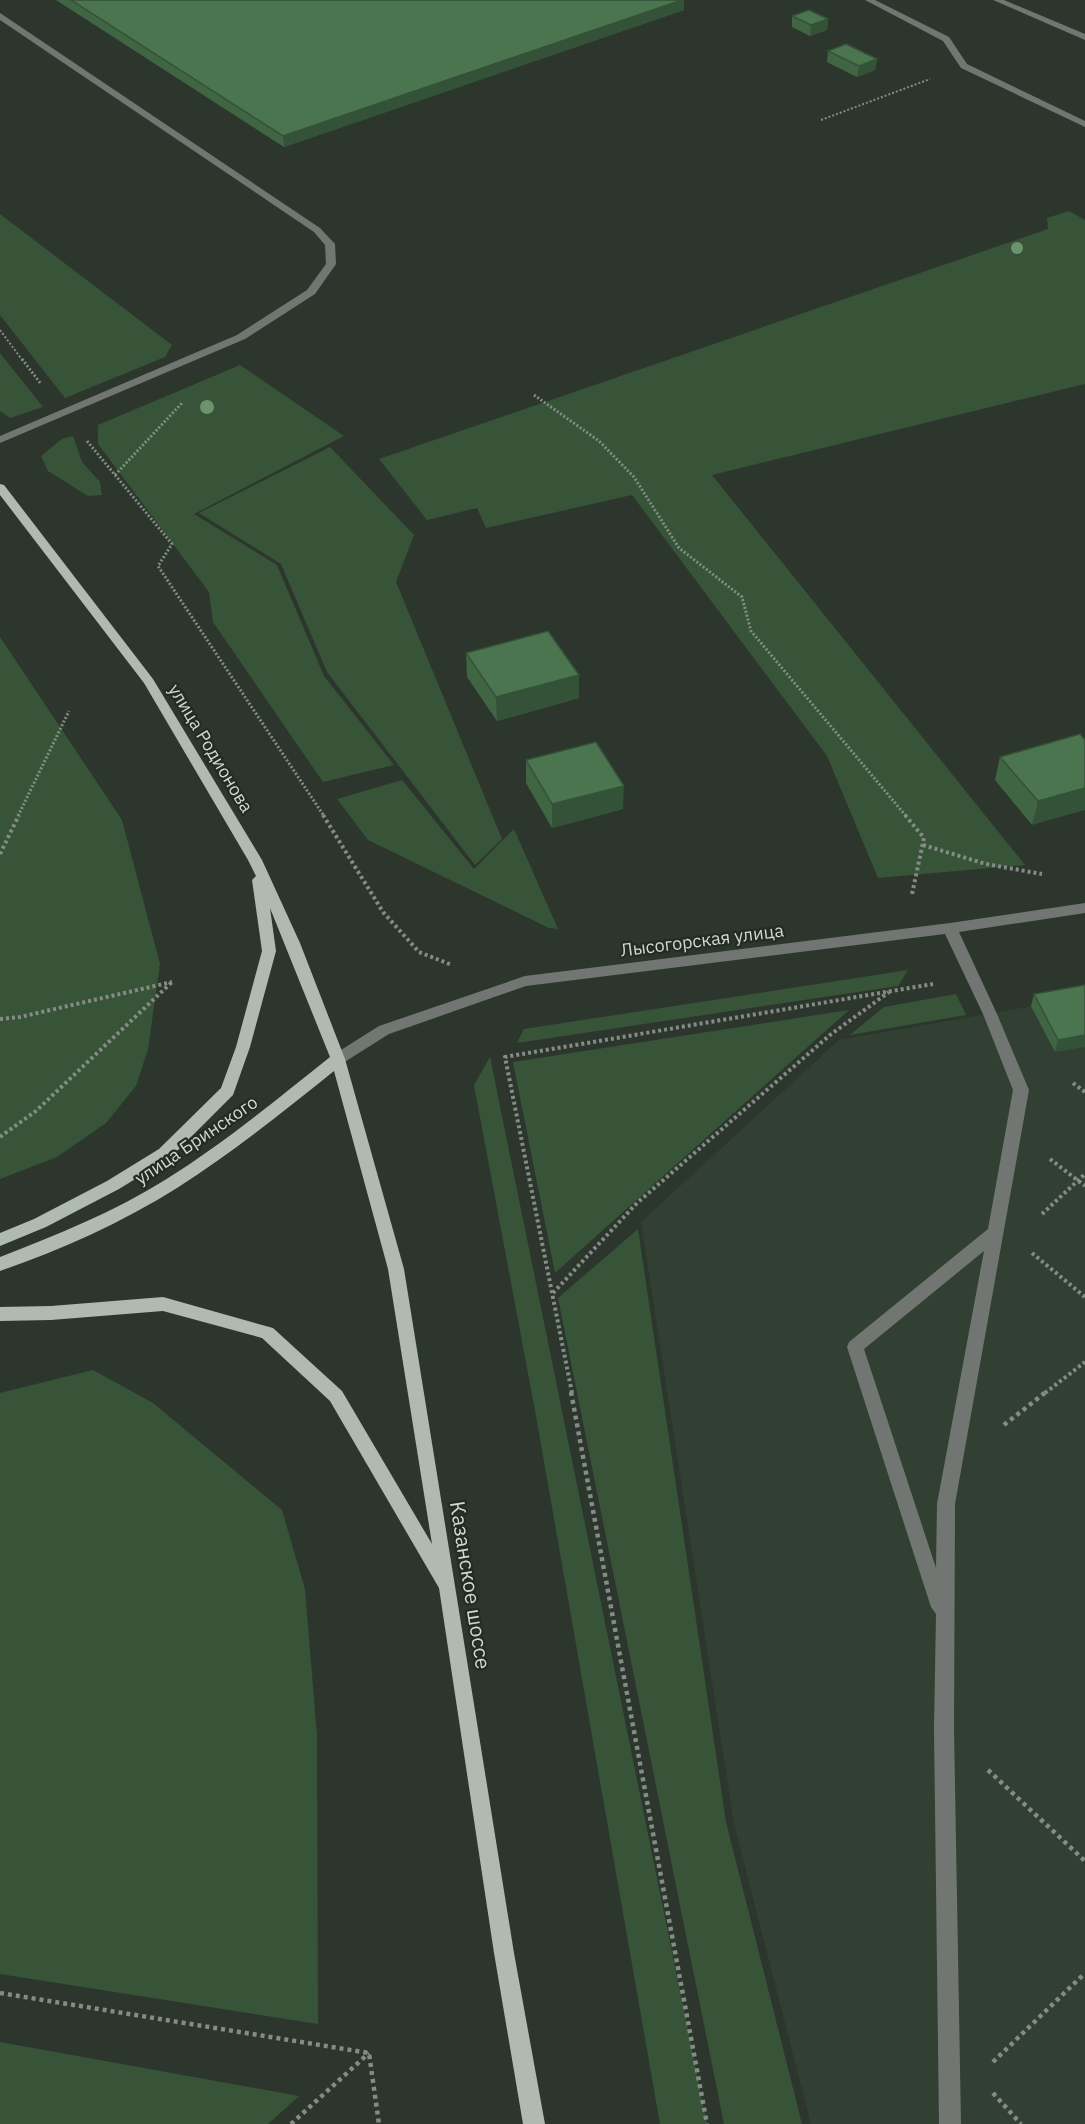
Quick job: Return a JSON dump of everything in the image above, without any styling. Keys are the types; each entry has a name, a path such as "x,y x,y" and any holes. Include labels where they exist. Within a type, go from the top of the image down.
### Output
{"main road":[{"name":"улица Родионова","path":"0,487 96,609 149,682 255,860 293,944 338,1059"},
{"path":"0,1240 40,1223 113,1185 165,1153 228,1091 243,1047 269,951 255,860"},
{"name":"улица Бринского","path":"0,1264 79,1233 169,1186 244,1135 338,1059"},
{"name":"Казанское шоссе","path":"338,1059 396,1269 504,1953 534,2124"},
{"path":"0,1314 51,1313 163,1304 267,1333 336,1396 448,1590"}],"street":[{"path":"868,0 946,39 964,66 1085,123"},
{"path":"997,0 1085,37"},
{"path":"0,16 317,230 330,244 331,264 311,292 241,337 0,440"},
{"name":"Лысогорская улица","path":"338,1059 384,1030 525,981 919,933 1085,908"},
{"path":"950,2124 943,1618 946,1504 1021,1090 951,928"},
{"path":"943,1618 855,1347 994,1233"}],"path":[{"path":"821,120 964,66"},
{"path":"0,330 64,413 172,544 158,566 332,829 383,912 419,952 460,968"},
{"path":"115,475 210,372 222,345"},
{"path":"534,395 599,441 634,477 679,548 742,597 751,631 924,838 910,902 919,933"},
{"path":"0,854 69,711"},
{"path":"923,845 986,864 1043,875"},
{"path":"706,2124 553,1293 505,1057 892,990 974,979"},
{"path":"0,1019 20,1017 172,982 36,1111 0,1137"},
{"path":"553,1293 637,1203 830,1035 892,990"},
{"path":"1073,1083 1085,1092"},
{"path":"1015,1239 1085,1174"},
{"path":"994,1233 1015,1239 1085,1297"},
{"path":"954,1464 1085,1362"},
{"path":"944,1729 1085,1861"},
{"path":"987,2069 1085,1973"},
{"path":"0,1993 369,2053"},
{"path":"291,2124 369,2053"},
{"path":"369,2053 380,2124"}],"shaded area":[{"path":"1085,997 1085,2124 811,2124 734,1824 641,1222 839,1040"}],"green space":[{"path":"1069,211 1085,220 1085,384 712,475 1025,865 878,878 827,756 632,495 486,528 477,508 427,520 379,459 1048,229 1047,218"},
{"path":"0,214 172,345 165,357 65,398 0,315"},
{"path":"0,353 43,407 10,418 0,411"},
{"path":"240,365 344,436 194,514 277,565 324,676 394,765 323,782 213,622 209,592 98,444 98,425"},
{"path":"73,436 82,462 100,482 102,495 88,496 48,471 41,456 62,439"},
{"path":"330,447 414,535 396,582 502,839 475,865 327,672 281,564 199,513"},
{"path":"0,637 122,820 160,964 148,1049 136,1086 106,1123 57,1157 0,1179"},
{"path":"402,780 474,869 514,829 558,929 549,928 368,840 337,799"},
{"path":"908,970 898,986 517,1043 524,1029"},
{"path":"956,994 966,1015 850,1035 884,1007"},
{"path":"849,1010 555,1273 513,1062"},
{"path":"490,1057 707,2124 660,2124 536,1416 474,1085"},
{"path":"638,1229 726,1822 802,2124 724,2124 558,1298"},
{"path":"93,1370 153,1403 282,1510 305,1589 317,1736 318,2024 0,1974 0,1393"},
{"path":"0,2042 299,2096 268,2124 0,2124"}],"building":[{"path":"71,0 682,0 283,136"},
{"path":"809,10 828,19 811,25 792,16"},
{"path":"846,44 877,59 859,66 828,51"},
{"path":"548,631 579,675 496,697 466,653"},
{"path":"1080,734 1085,740 1085,788 1038,801 1000,757"},
{"path":"596,742 624,786 552,804 526,760"},
{"path":"1085,985 1085,1035 1058,1040 1034,994"}]}
